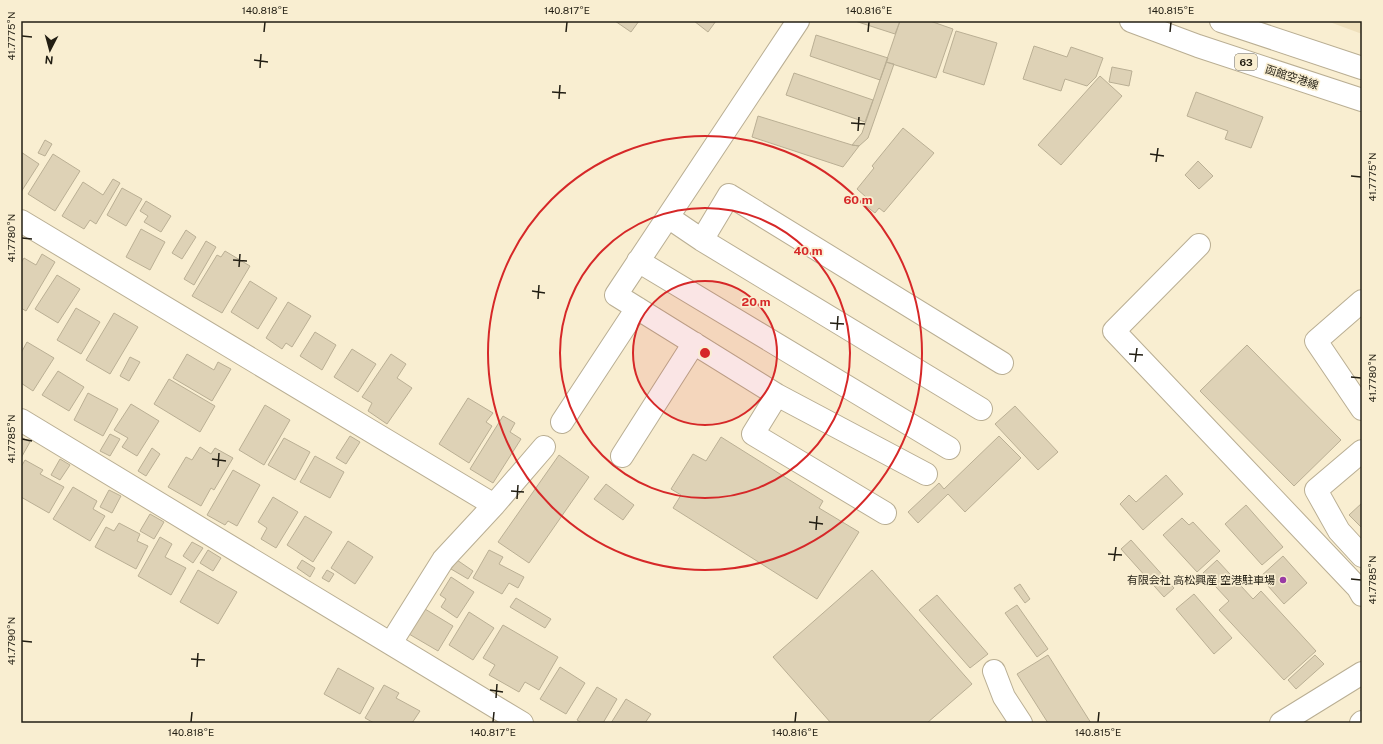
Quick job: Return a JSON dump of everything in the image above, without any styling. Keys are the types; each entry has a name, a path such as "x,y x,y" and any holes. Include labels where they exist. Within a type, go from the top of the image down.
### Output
{"street":[{"path":"798,21 616,295 777,394 926,474"},
{"name":"函館空港線","path":"1131,21 1198,46 1362,100"},
{"path":"1221,21 1362,68"},
{"path":"702,240 729,195 1002,363"},
{"path":"668,217 702,240 982,409"},
{"path":"21,221 494,505"},
{"path":"1199,246 1114,331 1358,588 1362,595"},
{"path":"638,261 949,448"},
{"path":"1362,301 1316,341 1362,409"},
{"path":"562,422 637,308"},
{"path":"622,456 694,343"},
{"path":"777,394 754,434 885,513"},
{"path":"21,420 522,723"},
{"path":"391,643 443,560 494,505 544,447"},
{"path":"1362,451 1316,490 1339,531 1362,556"},
{"path":"994,671 1004,697 1020,723"},
{"path":"1281,723 1362,673"}],"shaded area":[{"path":"1327,21 1362,21 1362,34"}],"building":[{"path":"615,21 639,21 631,32"},
{"path":"694,21 716,21 708,32"},
{"path":"855,21 900,21 895,34"},
{"path":"900,21 930,21 953,29 936,78 886,62"},
{"path":"956,31 997,43 984,85 943,72"},
{"path":"816,35 888,58 880,80 810,56"},
{"path":"1034,46 1067,57 1071,47 1103,58 1096,77 1087,86 1065,79 1061,91 1023,79"},
{"path":"886,62 894,64 868,138 859,146 852,145 862,133"},
{"path":"1112,67 1132,71 1129,86 1109,82"},
{"path":"794,73 873,100 865,122 786,95"},
{"path":"1100,76 1122,96 1061,165 1038,145"},
{"path":"1196,92 1263,117 1251,148 1225,139 1228,131 1187,116"},
{"path":"758,116 859,146 843,167 752,137"},
{"path":"903,128 934,153 884,212 879,208 875,213 861,202 866,197 857,189 874,168 872,166"},
{"path":"45,140 52,144 45,156 38,153"},
{"path":"21,152 39,164 21,192"},
{"path":"53,154 80,171 55,211 28,194"},
{"path":"1198,161 1213,176 1199,189 1185,175"},
{"path":"113,179 120,183 96,224 90,220 84,229 62,216 83,182 103,195"},
{"path":"122,188 142,199 126,226 107,215"},
{"path":"146,201 171,216 161,232 144,222 148,216 140,211"},
{"path":"141,229 165,242 150,270 126,257"},
{"path":"186,230 196,237 182,259 172,253"},
{"path":"206,241 216,247 194,285 184,279"},
{"path":"225,251 250,266 222,313 192,296 217,255 221,257"},
{"path":"42,254 55,262 26,311 21,308 21,263 24,258 36,265"},
{"path":"57,275 80,289 58,323 35,309"},
{"path":"250,281 277,298 258,329 231,312"},
{"path":"288,302 311,316 292,347 286,343 282,349 266,338"},
{"path":"76,308 100,322 81,354 57,340"},
{"path":"114,313 138,327 110,374 86,360"},
{"path":"315,332 336,345 322,370 300,356"},
{"path":"27,342 54,358 33,391 21,383 21,353"},
{"path":"1247,345 1341,440 1294,486 1200,391"},
{"path":"352,349 376,364 358,392 334,377"},
{"path":"187,354 214,370 218,362 231,369 212,401 173,378"},
{"path":"391,354 406,364 397,378 412,388 387,424 368,411 372,403 362,397"},
{"path":"130,357 140,362 129,381 120,376"},
{"path":"58,371 84,387 69,411 42,395"},
{"path":"169,379 215,406 200,432 154,404"},
{"path":"88,393 118,409 103,436 74,420"},
{"path":"468,398 493,413 486,422 492,426 469,463 439,444"},
{"path":"131,404 159,421 137,456 122,447 128,438 114,430"},
{"path":"265,405 290,420 264,465 239,450"},
{"path":"1015,406 1058,452 1038,470 995,424"},
{"path":"503,416 515,423 510,432 521,439 493,483 470,469"},
{"path":"110,434 120,439 110,456 100,451"},
{"path":"350,436 360,442 346,464 336,458"},
{"path":"999,436 1021,458 965,512 948,494 918,523 908,512 939,483 944,489"},
{"path":"21,437 30,442 21,458"},
{"path":"721,437 823,501 819,508 859,532 817,599 673,508 681,495 671,489 693,454 706,461"},
{"path":"284,438 310,452 295,480 268,465"},
{"path":"200,447 211,454 215,448 233,458 214,490 211,488 201,506 168,487 186,457 192,460"},
{"path":"152,448 160,454 146,476 138,471"},
{"path":"559,455 589,477 529,563 498,542"},
{"path":"315,456 344,472 330,498 300,482"},
{"path":"60,459 70,465 60,480 51,475"},
{"path":"25,460 43,470 40,474 64,487 49,513 21,497 21,467"},
{"path":"233,470 260,485 237,526 228,521 225,525 207,515"},
{"path":"1166,475 1183,494 1143,530 1120,504 1129,495 1136,502"},
{"path":"606,484 634,505 623,520 594,499"},
{"path":"73,487 97,501 93,509 105,516 90,541 53,519"},
{"path":"109,490 121,496 112,513 100,507"},
{"path":"273,497 298,512 276,548 261,539 267,528 258,522"},
{"path":"1362,503 1362,528 1349,515"},
{"path":"1246,505 1283,547 1262,565 1225,524"},
{"path":"150,514 164,522 154,539 140,531"},
{"path":"305,516 332,532 313,562 287,545"},
{"path":"1182,518 1189,525 1193,522 1220,551 1197,572 1163,535"},
{"path":"119,523 140,534 137,541 148,546 136,569 95,547 106,527 114,531"},
{"path":"160,537 172,544 165,557 186,568 171,595 138,576"},
{"path":"1131,540 1174,588 1164,597 1121,549"},
{"path":"348,541 373,557 355,584 331,568"},
{"path":"192,542 203,548 193,563 183,556"},
{"path":"208,550 221,558 213,571 200,563"},
{"path":"489,550 503,557 499,564 524,577 518,588 509,583 502,594 473,578"},
{"name":"有限会社 高松興産 空港駐車場","path":"1283,556 1307,583 1284,604 1260,577"},
{"path":"302,560 315,568 310,577 297,568"},
{"path":"457,560 473,571 468,579 451,569"},
{"path":"1217,560 1253,599 1261,591 1316,651 1284,680 1219,610 1229,601 1203,573"},
{"path":"198,570 237,592 218,624 180,602"},
{"path":"327,570 334,574 329,582 322,578"},
{"path":"872,570 972,684 927,723 831,723 773,657"},
{"path":"451,577 474,592 457,618 441,607 446,599 440,595"},
{"path":"1020,584 1030,599 1025,603 1014,588"},
{"path":"1194,594 1232,638 1214,654 1176,609"},
{"path":"937,595 988,654 970,668 919,610"},
{"path":"516,598 551,619 545,628 510,607"},
{"path":"1017,605 1048,649 1037,657 1005,613"},
{"path":"425,609 453,626 438,651 409,634"},
{"path":"469,612 494,628 473,660 449,645"},
{"path":"503,625 558,657 539,690 525,682 519,692 489,675 495,665 483,658"},
{"path":"1048,655 1091,723 1048,723 1017,674"},
{"path":"1315,655 1324,664 1296,689 1288,680"},
{"path":"560,667 585,683 566,714 540,699"},
{"path":"338,668 374,688 360,714 324,694"},
{"path":"384,685 399,693 396,698 420,711 412,723 374,723 365,718"},
{"path":"597,687 617,699 603,723 582,723 577,720"},
{"path":"626,699 651,714 645,723 611,723"}],"place":[{"name":"有限会社 高松興産 空港駐車場","path":"1283,580"}]}
